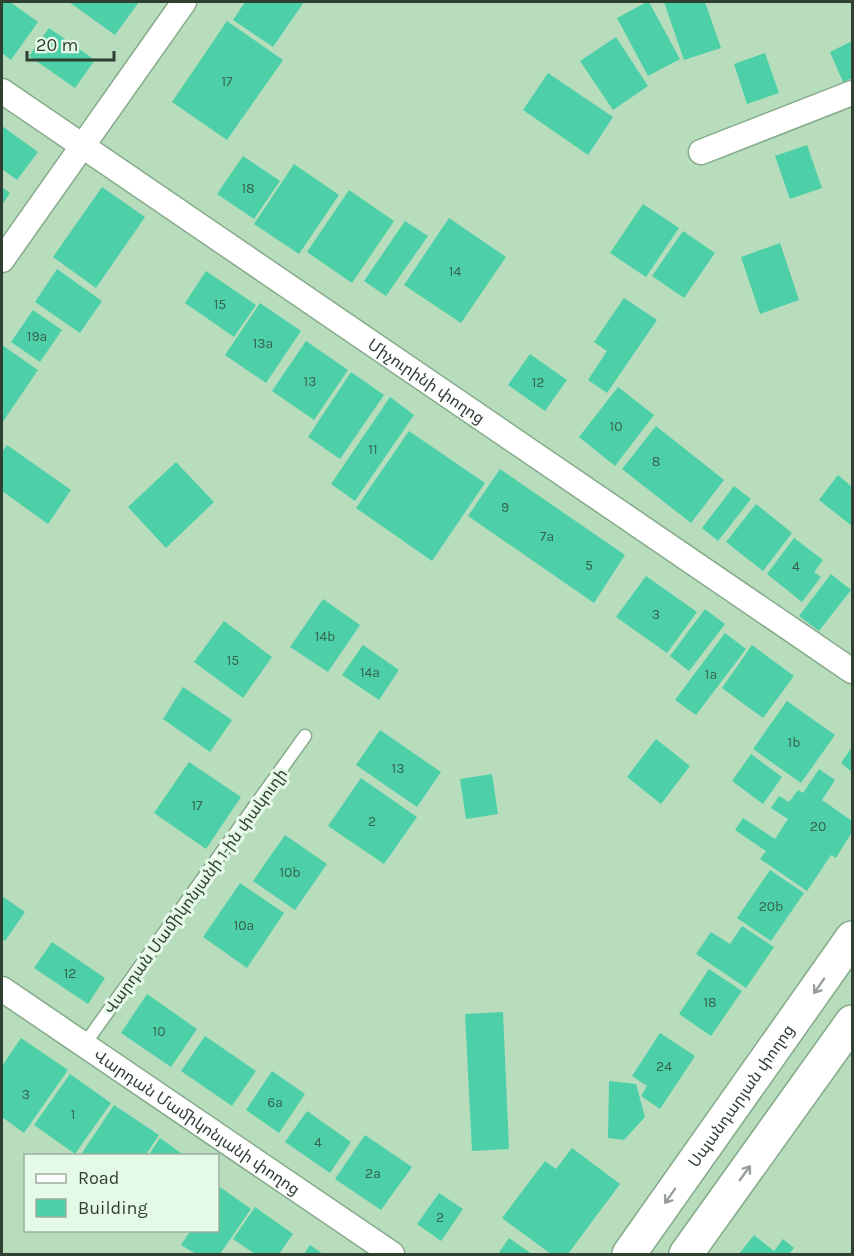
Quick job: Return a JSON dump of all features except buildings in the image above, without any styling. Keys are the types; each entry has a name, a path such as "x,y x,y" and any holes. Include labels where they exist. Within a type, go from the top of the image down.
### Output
{"main road":[{"name":"Սպանդարյան փողոց","path":"629,1254 852,938"},
{"path":"686,1254 852,1022"}],"street":[{"path":"2,260 184,2"},
{"name":"Միչուրինի փողոց","path":"2,91 852,671"},
{"path":"701,152 852,93"},
{"name":"Վարդան Մամիկոնյանի փողոց","path":"2,989 392,1254"}],"lane":[{"name":"Վարդան Մամիկոնյանի 1-ին փակուղի","path":"84,1045 305,736"}]}
